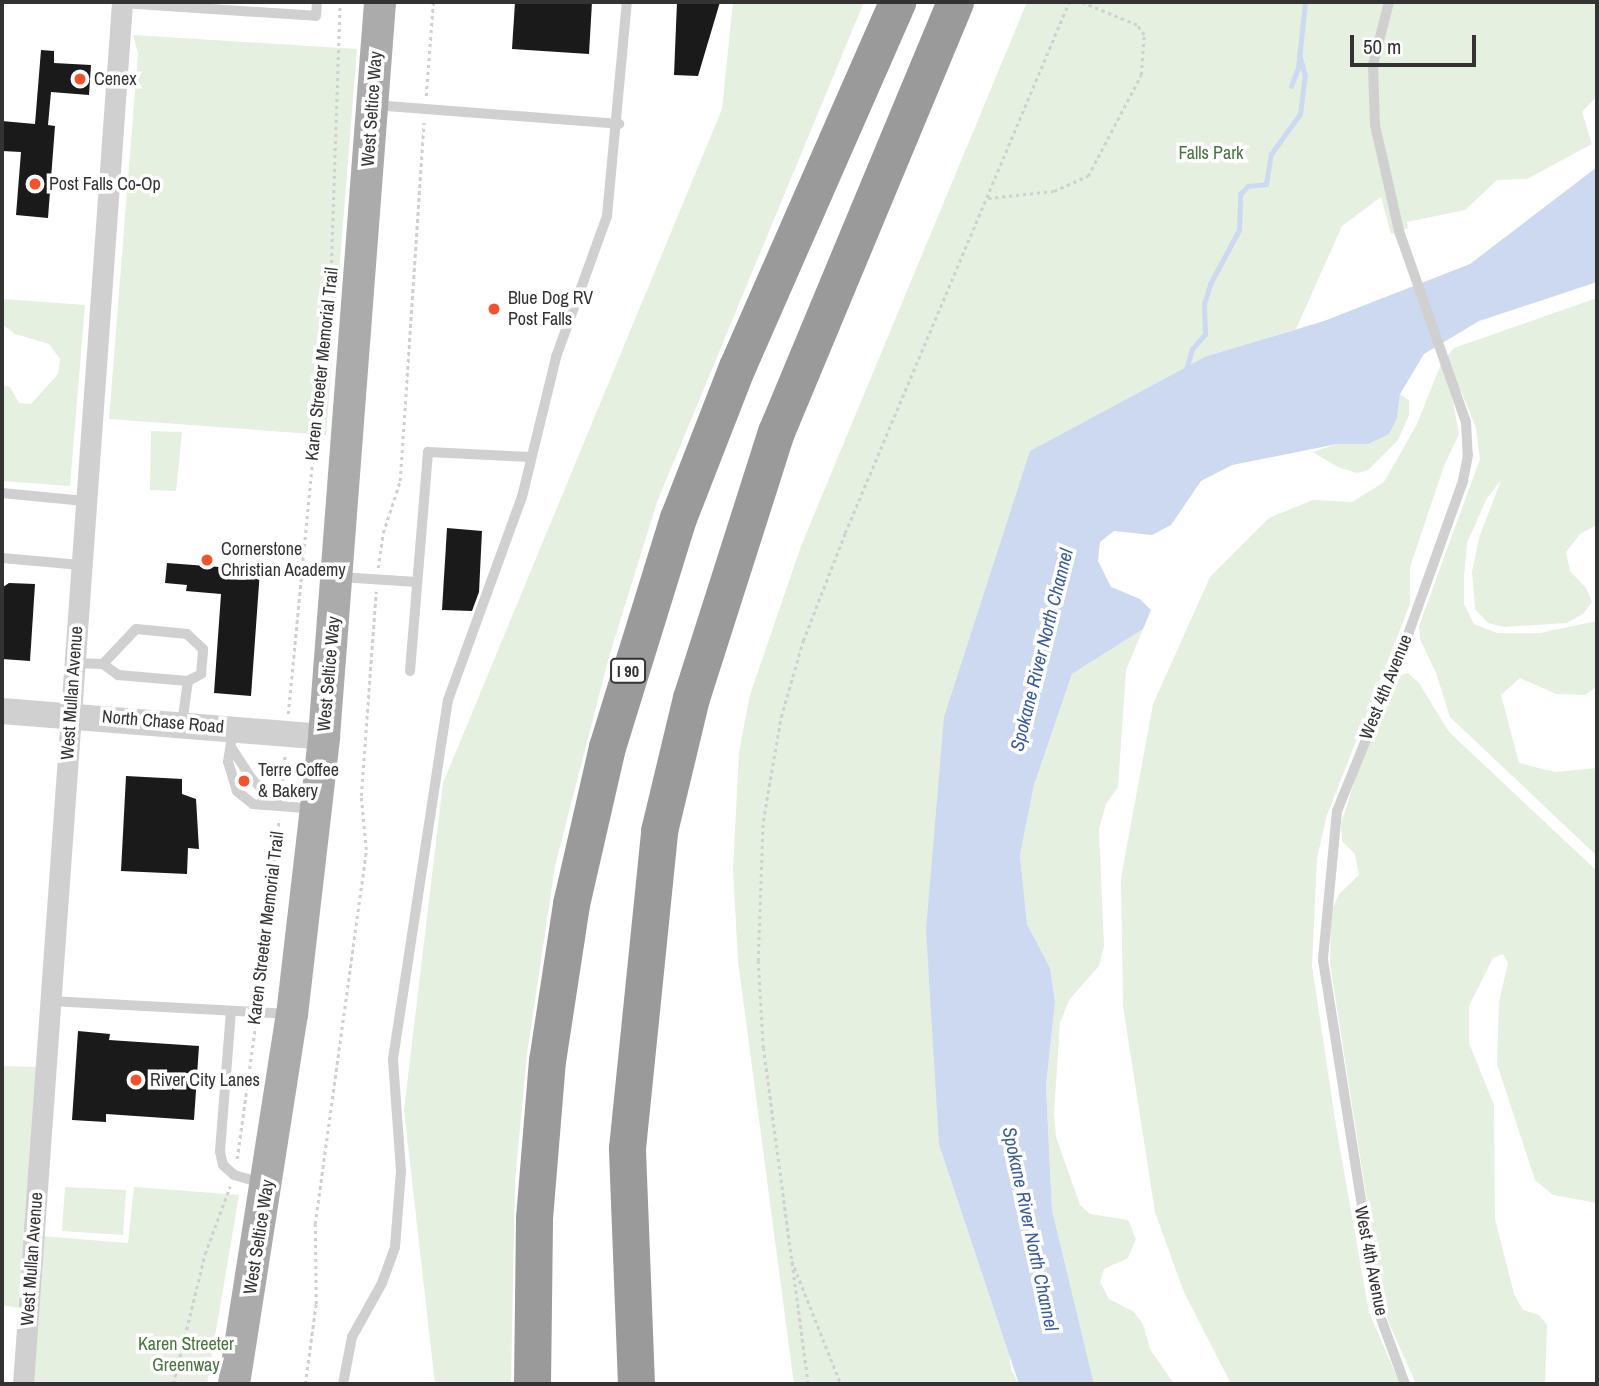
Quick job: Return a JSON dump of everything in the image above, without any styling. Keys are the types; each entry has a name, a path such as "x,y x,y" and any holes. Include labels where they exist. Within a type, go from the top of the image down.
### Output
{"highway":[{"path":"737,368 880,2"},
{"name":"I 90","path":"532,1384 539,1140 571,904 607,747 652,594 737,368 897,2"},
{"path":"636,1384 627,1148 659,831 691,698 733,559 776,432 955,2"},
{"path":"882,176 971,2"}],"main road":[{"name":"West Seltice Way","path":"234,1384 268,1185 292,1014 324,737 380,2"}],"street":[{"name":"West Mullan Avenue","path":"23,1384 122,3"},
{"name":"North Chase Road","path":"2,711 182,724 232,738 288,733 324,737"}],"lane":[{"path":"122,3 178,4 316,16 317,2"},
{"path":"343,1384 352,1337 382,1283 395,1247 401,1171 393,1059 448,700 522,497 556,357 607,216 619,124 627,2"},
{"name":"West 4th Avenue","path":"1389,2 1373,65 1375,125 1402,241 1468,438 1463,481 1402,651 1337,811 1323,960 1379,1313 1405,1384"},
{"path":"372,105 619,124"},
{"path":"410,671 428,452 531,457"},
{"path":"2,493 85,502"},
{"path":"2,558 81,565"},
{"path":"337,577 417,582"},
{"path":"74,663 103,664 118,675 188,681 201,674 203,649 194,638 180,633 136,629 103,664"},
{"path":"182,724 188,681"},
{"path":"232,738 228,762 237,791 253,804 316,810"},
{"path":"232,738 252,779 280,806"},
{"path":"51,1001 292,1014"},
{"path":"231,1011 219,1152 223,1165 234,1175 268,1185"}],"path":[{"name":"Karen Streeter Memorial Trail","path":"173,1384 205,1254 234,1175 256,1013 288,733 331,270 340,2"},
{"path":"305,1384 316,1304 315,1224 366,850 361,796 377,580 383,533 400,481 433,2"},
{"path":"808,1384 763,1048 758,961 763,821 779,728 792,675 816,607 1069,2"},
{"path":"988,198 1054,191 1088,176 1141,75 1144,35 1137,25 1082,2"},
{"path":"790,1256 841,1384"}],"green space":[{"path":"733,2 864,2 657,502 609,657 555,866 527,1054 515,1181 511,1384 435,1384 404,1110 443,783 722,109"},
{"name":"Falls Park","path":"1027,2 1597,2 1597,96 1582,112 1592,144 1527,179 1497,180 1465,210 1407,222 1408,228 1391,234 1381,197 1342,226 1296,329 1207,356 944,717 1011,1370 1019,1384 794,1384 738,961 733,869 739,752 750,695 801,546"},
{"path":"133,35 357,49 326,435 109,419 138,53"},
{"path":"1597,298 1597,525 1580,534 1566,552 1570,571 1586,588 1592,602 1583,614 1566,623 1504,627 1488,623 1475,609 1472,572 1479,538 1501,480 1487,498 1467,543 1464,604 1474,624 1497,633 1540,633 1597,621 1597,686 1585,695 1556,694 1520,678 1501,695 1519,763 1555,772 1597,768 1597,856 1450,717 1436,673 1420,639 1419,626 1480,459 1476,428 1461,391 1452,396 1459,434 1444,466 1410,567 1410,604 1327,815 1317,858 1312,966 1337,1132 1369,1312 1400,1384 1231,1384 1183,1290 1155,1212 1123,1006 1121,878 1153,704 1210,577 1269,518 1313,500 1352,502 1384,482 1417,424 1441,364 1454,348"},
{"path":"2,299 85,305 70,486 2,481 2,385 10,387 19,403 31,404 58,374 60,359 49,344 15,334 2,324"},
{"path":"1400,394 1409,400 1409,415 1398,440 1368,470 1357,473 1338,467 1313,452 1337,444 1368,444 1397,418"},
{"path":"151,431 182,432 176,491 150,490"},
{"path":"1143,629 1126,670 1118,787 1106,804 1099,829 1104,946 1099,966 1069,1000 1060,1023 1054,1113 1056,1137 1080,1205 1090,1214 1128,1220 1136,1239 1128,1258 1104,1269 1100,1282 1109,1299 1134,1312 1143,1324 1150,1349 1174,1384 1094,1384 1052,1210 1046,1086 1055,1002 1050,968 1027,924 1020,855 1034,785 1072,674"},
{"path":"1408,673 1419,683 1449,732 1597,871 1597,1203 1553,1195 1535,1180 1497,1064 1499,1002 1508,963 1503,954 1493,958 1469,1006 1469,1043 1494,1105 1495,1219 1514,1294 1523,1310 1539,1315 1547,1325 1545,1384 1416,1384 1388,1321 1381,1291 1330,964 1331,912 1339,894 1359,875 1355,854 1342,841 1341,824 1360,764 1401,675"},
{"path":"2,1066 38,1067 18,1308 2,1305"},
{"path":"65,1187 126,1190 123,1235 62,1231"},
{"name":"Karen Streeter Greenway","path":"134,1187 239,1195 207,1384 28,1384 40,1236 128,1243"}],"water":[{"name":"Spokane River North Channel","path":"1597,167 1597,282 1479,321 1424,354 1400,394 1397,418 1389,434 1368,444 1337,444 1232,465 1201,481 1171,525 1152,535 1114,531 1100,542 1098,561 1111,587 1140,599 1151,610 1143,629 1072,674 1034,785 1020,855 1027,924 1050,968 1055,1002 1046,1086 1052,1210 1094,1384 1019,1384 939,1144 926,930 944,717 1030,451 1207,356 1324,321 1470,264"}],"building":[{"path":"515,2 592,2 589,54 512,49"},
{"path":"677,2 720,2 698,76 674,75"},
{"name":"Post Falls Co-Op","path":"41,50 54,51 54,63 91,65 89,95 51,92 48,125 55,126 48,218 16,215 21,152 2,151 2,121 35,124"},
{"path":"447,528 482,531 479,592 472,611 442,610"},
{"path":"167,563 260,570 251,696 214,693 221,594 186,591 187,585 165,583"},
{"path":"9,583 35,584 30,661 2,659 3,587"},
{"path":"126,776 182,779 182,794 196,799 199,849 188,848 187,874 121,871"},
{"name":"River City Lanes","path":"78,1031 110,1034 109,1040 199,1046 194,1120 106,1114 106,1122 72,1120"}],"waterway":[{"path":"1291,86 1298,68 1305,2"},
{"path":"1185,373 1192,349 1205,334 1204,304 1210,284 1239,230 1240,194 1248,186 1266,184 1271,154 1300,114 1305,76 1299,54"}],"place":[{"name":"Cenex","path":"80,79"},
{"name":"Post Falls Co-Op","path":"35,184"},
{"name":"Blue Dog RV Post Falls","path":"494,309"},
{"name":"Cornerstone Christian Academy","path":"207,560"},
{"name":"Terre Coffee & Bakery","path":"244,781"},
{"name":"River City Lanes","path":"136,1080"}]}
